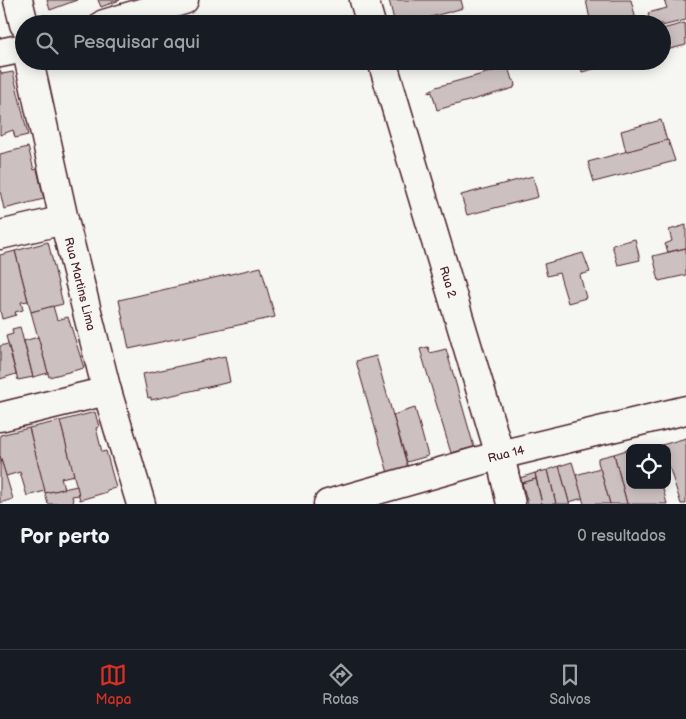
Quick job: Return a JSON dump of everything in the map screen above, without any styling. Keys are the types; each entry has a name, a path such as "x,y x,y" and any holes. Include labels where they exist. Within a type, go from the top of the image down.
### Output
{"street":[{"path":"18,0 22,15"},
{"path":"134,15 184,0"},
{"path":"364,0 368,15"},
{"path":"0,53 15,50"},
{"name":"Rua Martins Lima","path":"31,70 64,220 107,391 141,504"},
{"name":"Rua 2","path":"385,70 500,455 511,504"},
{"path":"0,235 64,220"},
{"path":"0,417 107,391"},
{"name":"Rua 14","path":"328,504 500,455 686,410"}],"building":[{"path":"47,0 77,0 50,10"},
{"path":"98,0 120,0 101,7"},
{"path":"389,0 461,0 463,8 438,15 393,15"},
{"path":"586,0 631,0 635,15 589,15"},
{"path":"664,0 686,0 686,20 671,24 671,15 648,15 648,13 667,8"},
{"path":"685,23 686,45 671,49 671,27"},
{"path":"0,70 2,74 13,72 28,135 15,138 13,130 0,135"},
{"path":"497,70 509,70 515,86 514,88 437,110 432,92 429,93 429,91 436,87"},
{"path":"661,120 667,141 626,152 621,131"},
{"path":"668,140 675,161 594,182 588,162"},
{"path":"28,147 34,170 37,169 44,199 4,209 0,191 0,154"},
{"path":"533,176 538,197 467,215 461,195"},
{"path":"686,225 686,248 668,252 665,244 672,241 669,230"},
{"path":"635,239 640,260 618,265 612,245"},
{"path":"48,242 63,304 31,312 15,251"},
{"path":"686,248 686,275 659,281 653,256"},
{"path":"15,251 28,301 21,302 23,310 15,312 16,315 2,319 0,310 0,255"},
{"path":"583,253 590,272 580,275 586,298 568,303 559,273 547,276 544,264"},
{"path":"261,267 275,317 129,349 119,300"},
{"path":"53,306 57,320 68,317 84,368 49,377 31,312"},
{"path":"20,327 33,377 18,380 6,336 13,334 12,329"},
{"path":"38,337 48,373 33,377 24,341"},
{"path":"8,344 16,374 0,379 0,346"},
{"path":"428,347 430,353 446,349 474,447 451,453 420,349"},
{"path":"225,356 230,382 151,400 151,397 148,398 143,374"},
{"path":"376,356 408,468 388,473 356,361"},
{"path":"415,408 428,456 407,462 393,415"},
{"path":"95,412 99,427 96,428 102,452 106,451 116,488 80,500 60,421"},
{"path":"60,421 74,475 61,478 64,489 45,493 29,428"},
{"path":"29,428 45,491 27,496 20,472 6,476 0,456 0,435"},
{"path":"686,438 686,504 681,504 671,473 671,444 665,444"},
{"path":"626,450 626,489 663,489 667,504 627,504 614,454"},
{"path":"614,454 627,504 610,504 598,462 598,458"},
{"path":"0,456 13,499 0,503"},
{"path":"572,462 583,498 569,502 559,466"},
{"path":"559,466 570,504 556,504 548,470"},
{"path":"600,468 610,504 584,504 576,475"},
{"path":"548,470 556,504 542,504 535,473"},
{"path":"535,473 536,479 522,483 520,478"},
{"path":"536,479 542,504 528,504 522,483"},
{"path":"77,486 79,495 72,496 74,504 48,504 45,493"}]}
